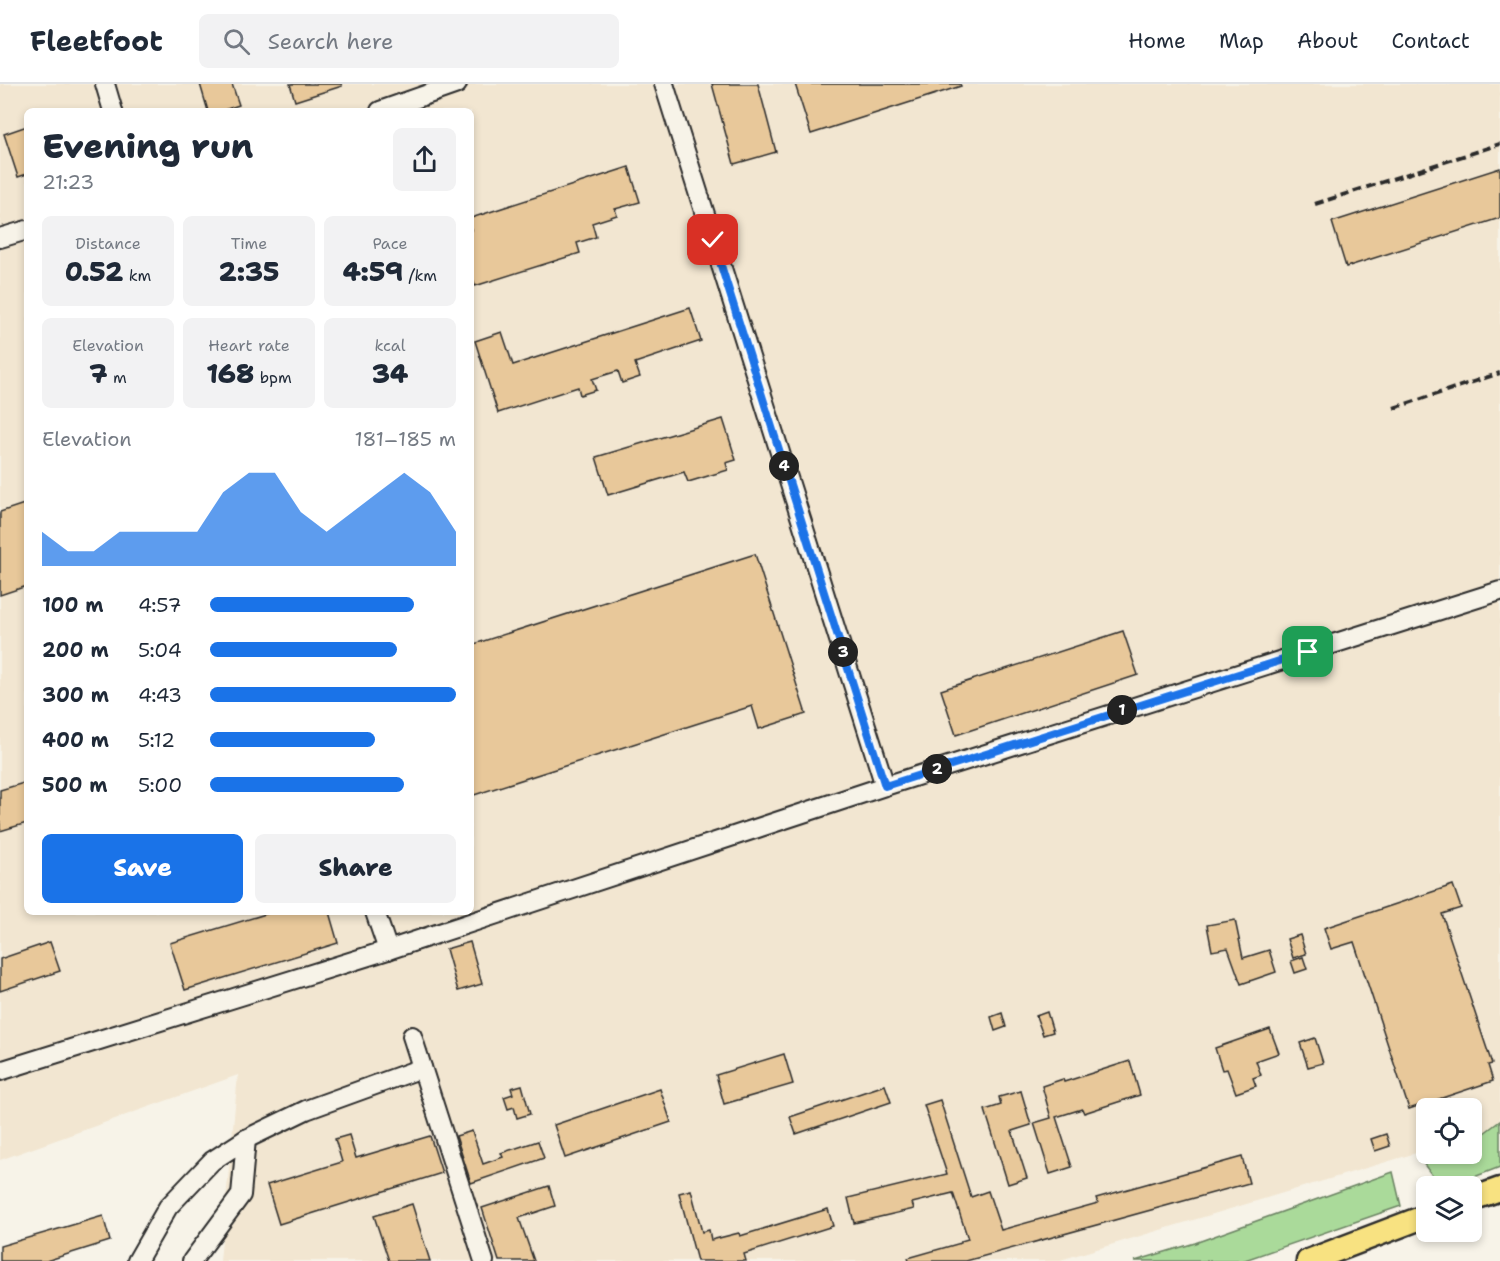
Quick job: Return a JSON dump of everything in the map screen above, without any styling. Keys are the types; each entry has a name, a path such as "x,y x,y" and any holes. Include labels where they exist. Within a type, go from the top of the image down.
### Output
{"main road":[{"path":"1482,1195 1500,1189"},
{"path":"1308,1261 1416,1220"}],"lane":[{"path":"105,84 112,108"},
{"path":"389,108 457,84"},
{"path":"664,84 885,786"},
{"path":"0,238 24,231"},
{"path":"0,1071 388,950 885,786 1500,591"},
{"path":"376,915 388,950"},
{"path":"412,1036 484,1261"},
{"path":"138,1261 168,1207 212,1161 246,1139 306,1110 422,1068"},
{"path":"192,1261 241,1195 246,1139"}],"shaded area":[{"path":"0,84 1500,84 1500,1128 1482,1134 1482,1098 1416,1098 1416,1153 1057,1261 220,1261 238,1075 0,1160"}],"green space":[{"path":"1500,1121 1500,1167 1477,1176 1433,1176 1424,1164 1482,1164 1482,1134"},
{"path":"1393,1172 1401,1206 1242,1261 1135,1261 1195,1243"}],"building":[{"path":"200,84 232,84 239,105 230,108 207,108"},
{"path":"290,84 341,84 342,86 295,101"},
{"path":"712,84 758,84 776,152 734,164"},
{"path":"795,84 960,84 961,86 811,134"},
{"path":"24,127 24,175 18,177 4,134"},
{"path":"629,167 640,202 615,209 617,215 592,223 596,237 577,243 580,253 475,286 474,217"},
{"path":"1500,168 1500,218 1346,267 1332,222"},
{"path":"690,308 701,341 635,363 640,377 622,383 618,371 592,379 596,390 580,395 578,387 498,413 475,341 502,332 513,365"},
{"path":"723,419 736,460 726,463 728,470 688,482 684,472 608,495 596,457"},
{"path":"24,504 24,587 0,595 0,512"},
{"path":"755,554 806,714 759,729 752,706 474,795 474,644"},
{"path":"1123,631 1138,675 956,735 941,690"},
{"path":"24,783 24,824 0,831 0,790"},
{"path":"1453,885 1461,908 1442,914 1492,1064 1488,1065 1493,1081 1442,1098 1416,1098 1416,1107 1409,1109 1354,942 1331,949 1324,928"},
{"path":"262,915 330,915 338,943 185,990 170,943"},
{"path":"1235,920 1243,958 1269,950 1276,972 1241,984 1228,948 1212,951 1207,925"},
{"path":"1300,935 1306,954 1293,958 1287,939"},
{"path":"50,942 60,971 0,991 0,959"},
{"path":"470,942 482,984 458,991 446,949"},
{"path":"1303,957 1307,969 1295,973 1291,961"},
{"path":"1047,1012 1053,1032 1043,1035 1036,1016"},
{"path":"1002,1013 1006,1027 995,1031 991,1017"},
{"path":"1270,1029 1279,1053 1256,1061 1261,1075 1253,1078 1256,1086 1236,1093 1227,1069 1222,1070 1215,1048"},
{"path":"1315,1038 1323,1063 1308,1067 1300,1043"},
{"path":"784,1054 793,1084 724,1104 716,1075"},
{"path":"1130,1061 1140,1095 1084,1113 1082,1109 1056,1117 1072,1167 1050,1174 1034,1123 1051,1118 1042,1086 1063,1079 1064,1082"},
{"path":"522,1085 530,1114 517,1118 514,1107 508,1109 504,1097 513,1094 511,1088"},
{"path":"885,1085 891,1102 796,1134 790,1117"},
{"path":"660,1089 671,1122 565,1158 554,1125"},
{"path":"1021,1091 1031,1125 1012,1131 1027,1178 1008,1184 985,1110 1001,1105 999,1097"},
{"path":"940,1100 971,1197 988,1191 1001,1230 1098,1203 1096,1198 1242,1157 1249,1183 966,1261 909,1261 908,1258 968,1239 953,1193 912,1203 914,1209 854,1223 848,1198 947,1174 924,1105"},
{"path":"472,1131 483,1164 503,1157 501,1153 538,1141 544,1158 471,1183 456,1136"},
{"path":"1386,1134 1390,1146 1375,1151 1371,1139"},
{"path":"349,1135 356,1158 430,1136 442,1173 279,1224 267,1185 342,1162 335,1139"},
{"path":"549,1186 555,1206 519,1218 534,1261 499,1261 482,1208"},
{"path":"691,1190 702,1232 709,1230 711,1240 739,1233 740,1236 828,1209 833,1226 744,1254 746,1261 697,1261 679,1193"},
{"path":"412,1204 430,1261 389,1261 374,1216"},
{"path":"103,1216 110,1241 46,1261 0,1261 0,1246"}],"railway":[{"path":"1315,204 1500,144"},
{"path":"1394,408 1500,373"}],"route":[{"path":"713,240 885,786 1308,652"}]}
